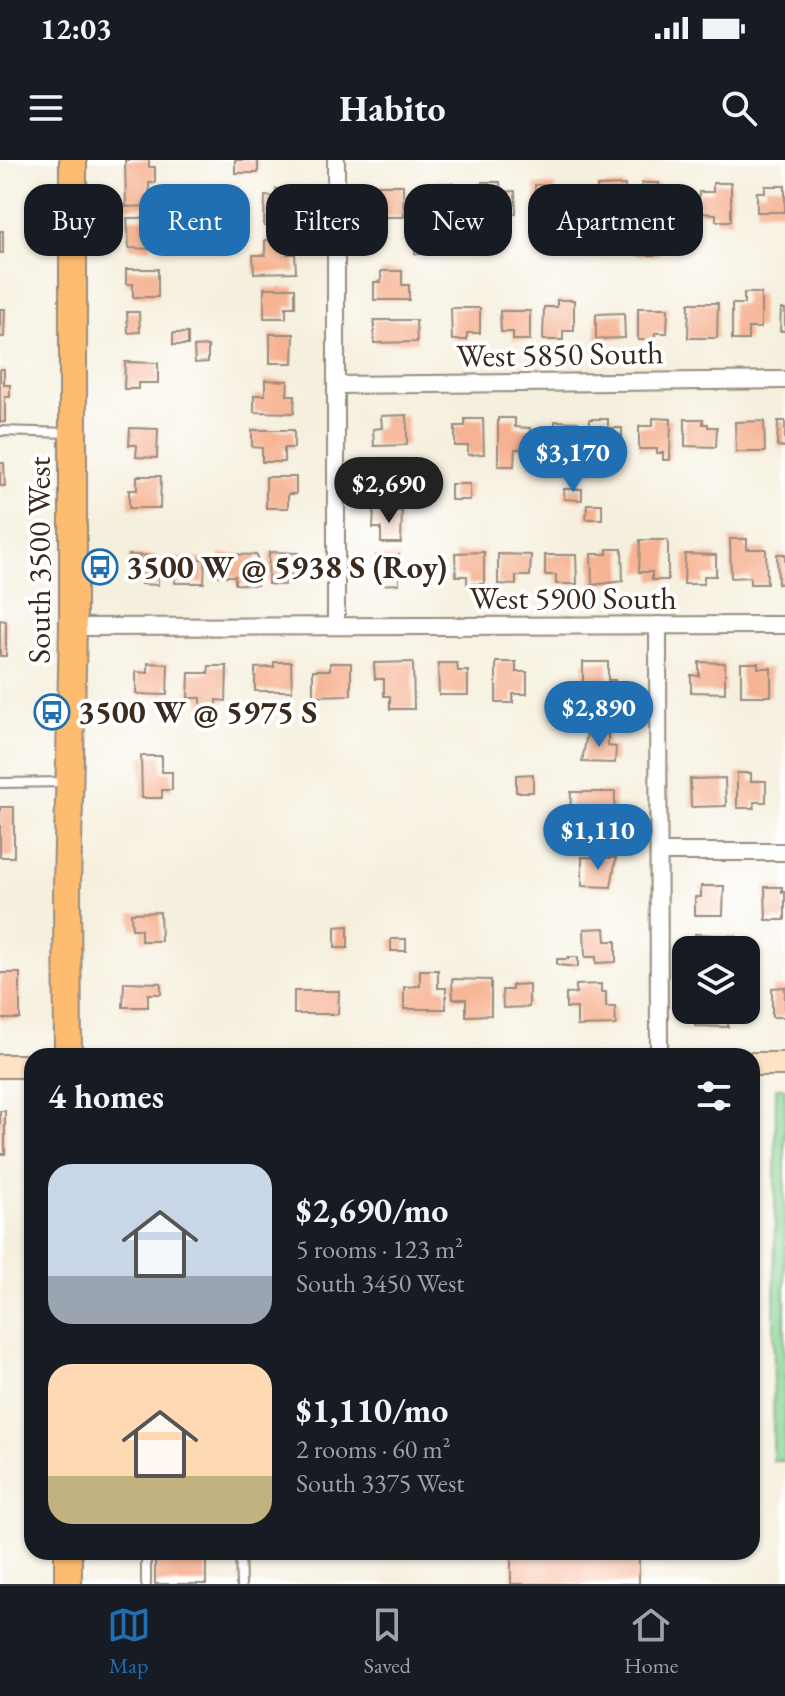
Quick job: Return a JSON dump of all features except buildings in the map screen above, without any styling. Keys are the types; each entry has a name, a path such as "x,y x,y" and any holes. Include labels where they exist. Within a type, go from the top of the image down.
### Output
{"main road":[{"name":"South 3500 West","path":"68,1048 73,627 73,160"},
{"path":"68,1560 68,1584"}],"street":[{"path":"336,160 336,626"},
{"name":"West 5850 South","path":"336,385 785,380"},
{"path":"658,625 659,1048"},
{"name":"West 5900 South","path":"73,627 785,625"},
{"path":"659,852 785,852"},
{"path":"760,1064 785,1064"},
{"path":"0,1066 24,1066"}],"lane":[{"path":"0,431 73,433"},
{"path":"0,783 70,782"},
{"path":"146,1560 146,1584"},
{"path":"240,1560 241,1584"}],"green space":[{"path":"776,1088 785,1088 785,1461 773,1461"}],"place":[{"name":"3500 W @ 5938 S (Roy)","path":"100,567"},
{"name":"3500 W @ 5975 S","path":"52,712"}]}
